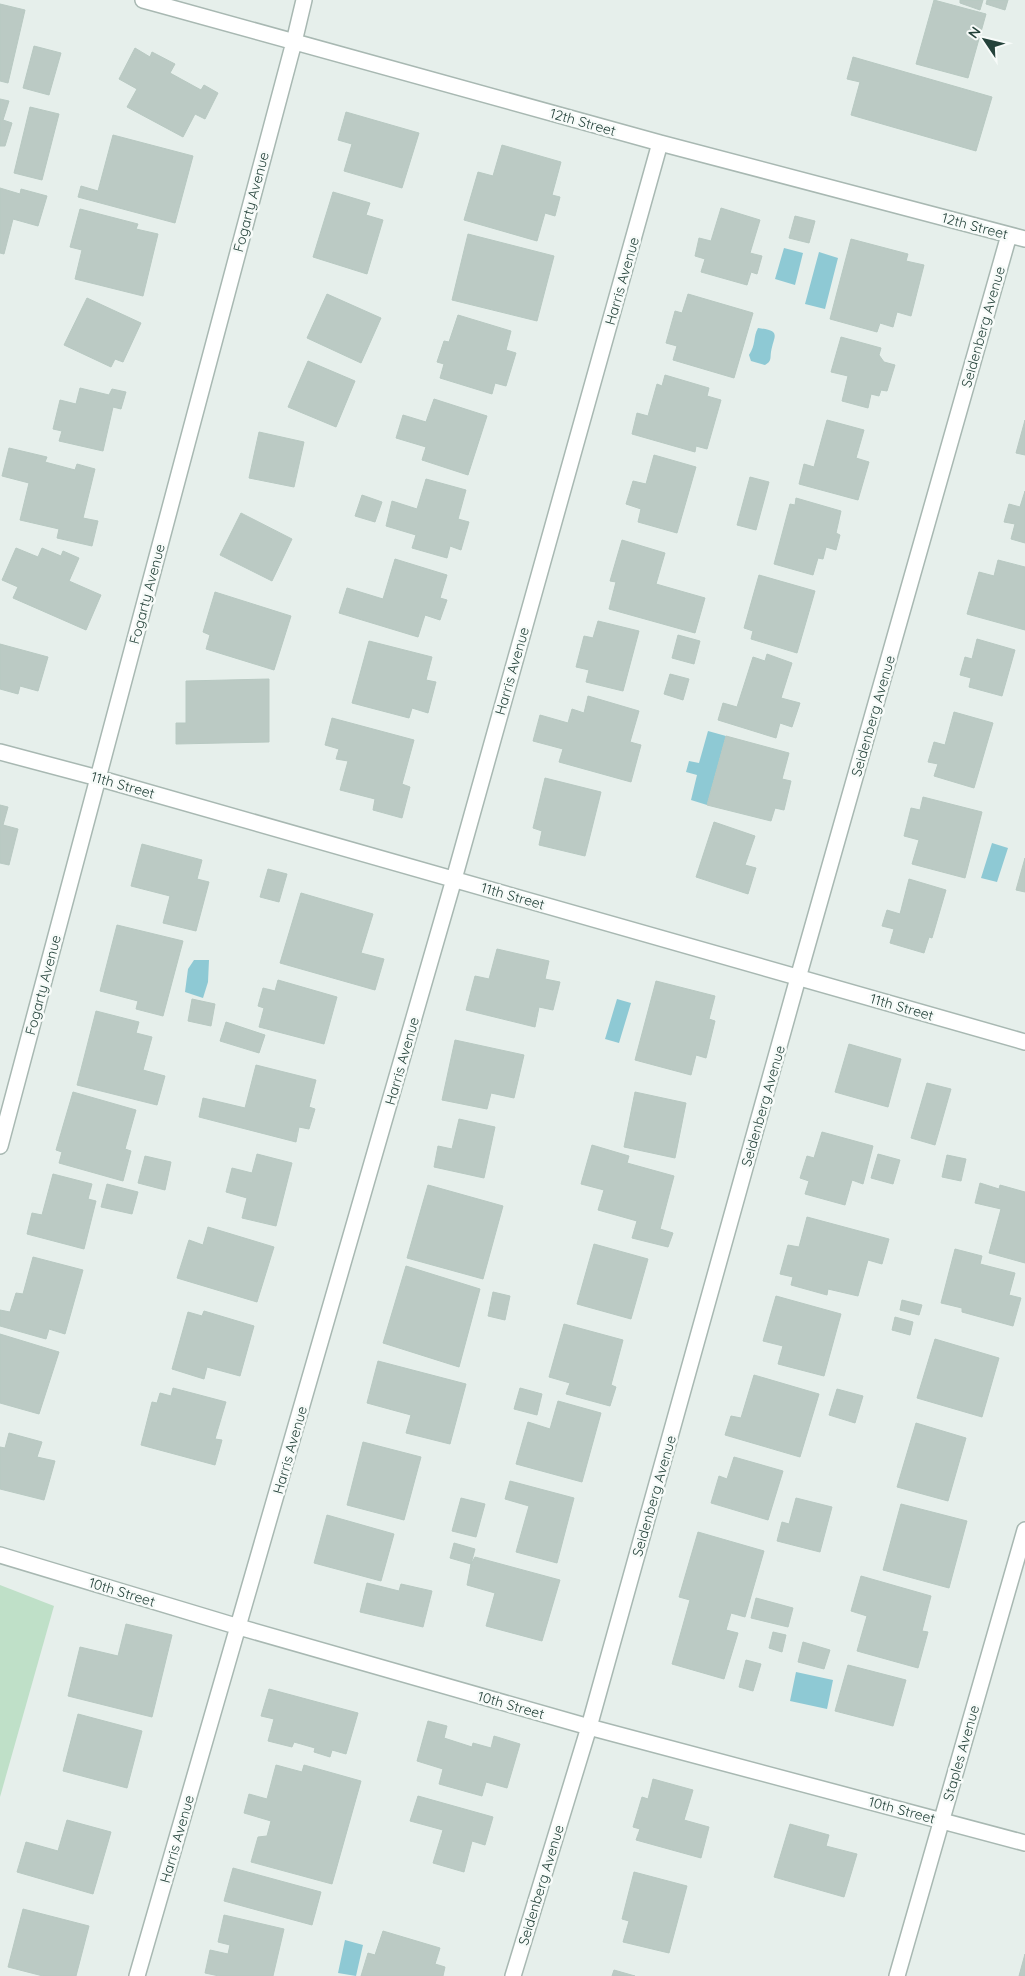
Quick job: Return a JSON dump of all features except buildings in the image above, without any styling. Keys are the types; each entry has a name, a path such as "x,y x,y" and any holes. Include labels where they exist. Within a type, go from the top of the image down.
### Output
{"street":[{"name":"12th Street","path":"143,0 660,143 1025,239"},
{"name":"Fogarty Avenue","path":"0,1146 304,0"},
{"name":"Harris Avenue","path":"137,1976 454,879 660,143"},
{"name":"Seidenberg Avenue","path":"513,1976 589,1728 798,978 1010,235"},
{"name":"11th Street","path":"0,752 98,778 1025,1042"},
{"name":"Staples Avenue","path":"897,1976 1025,1530"},
{"name":"10th Street","path":"0,1555 238,1627 589,1728 1025,1843"}],"green space":[{"path":"0,1585 54,1606 0,1797"}],"water":[{"path":"784,248 803,253 795,285 775,279"},
{"path":"819,252 838,258 825,309 805,304"},
{"path":"758,328 771,331 775,335 769,362 765,365 751,361 749,355 753,348"},
{"path":"708,731 726,736 707,805 691,800 697,775 686,772 689,761 699,763"},
{"path":"992,843 1008,848 997,882 981,878"},
{"path":"194,960 209,960 208,982 203,998 185,992 188,969"},
{"path":"617,999 631,1003 619,1043 605,1039"},
{"path":"796,1672 833,1680 827,1709 790,1701"},
{"path":"345,1940 363,1945 356,1976 338,1973"}]}
